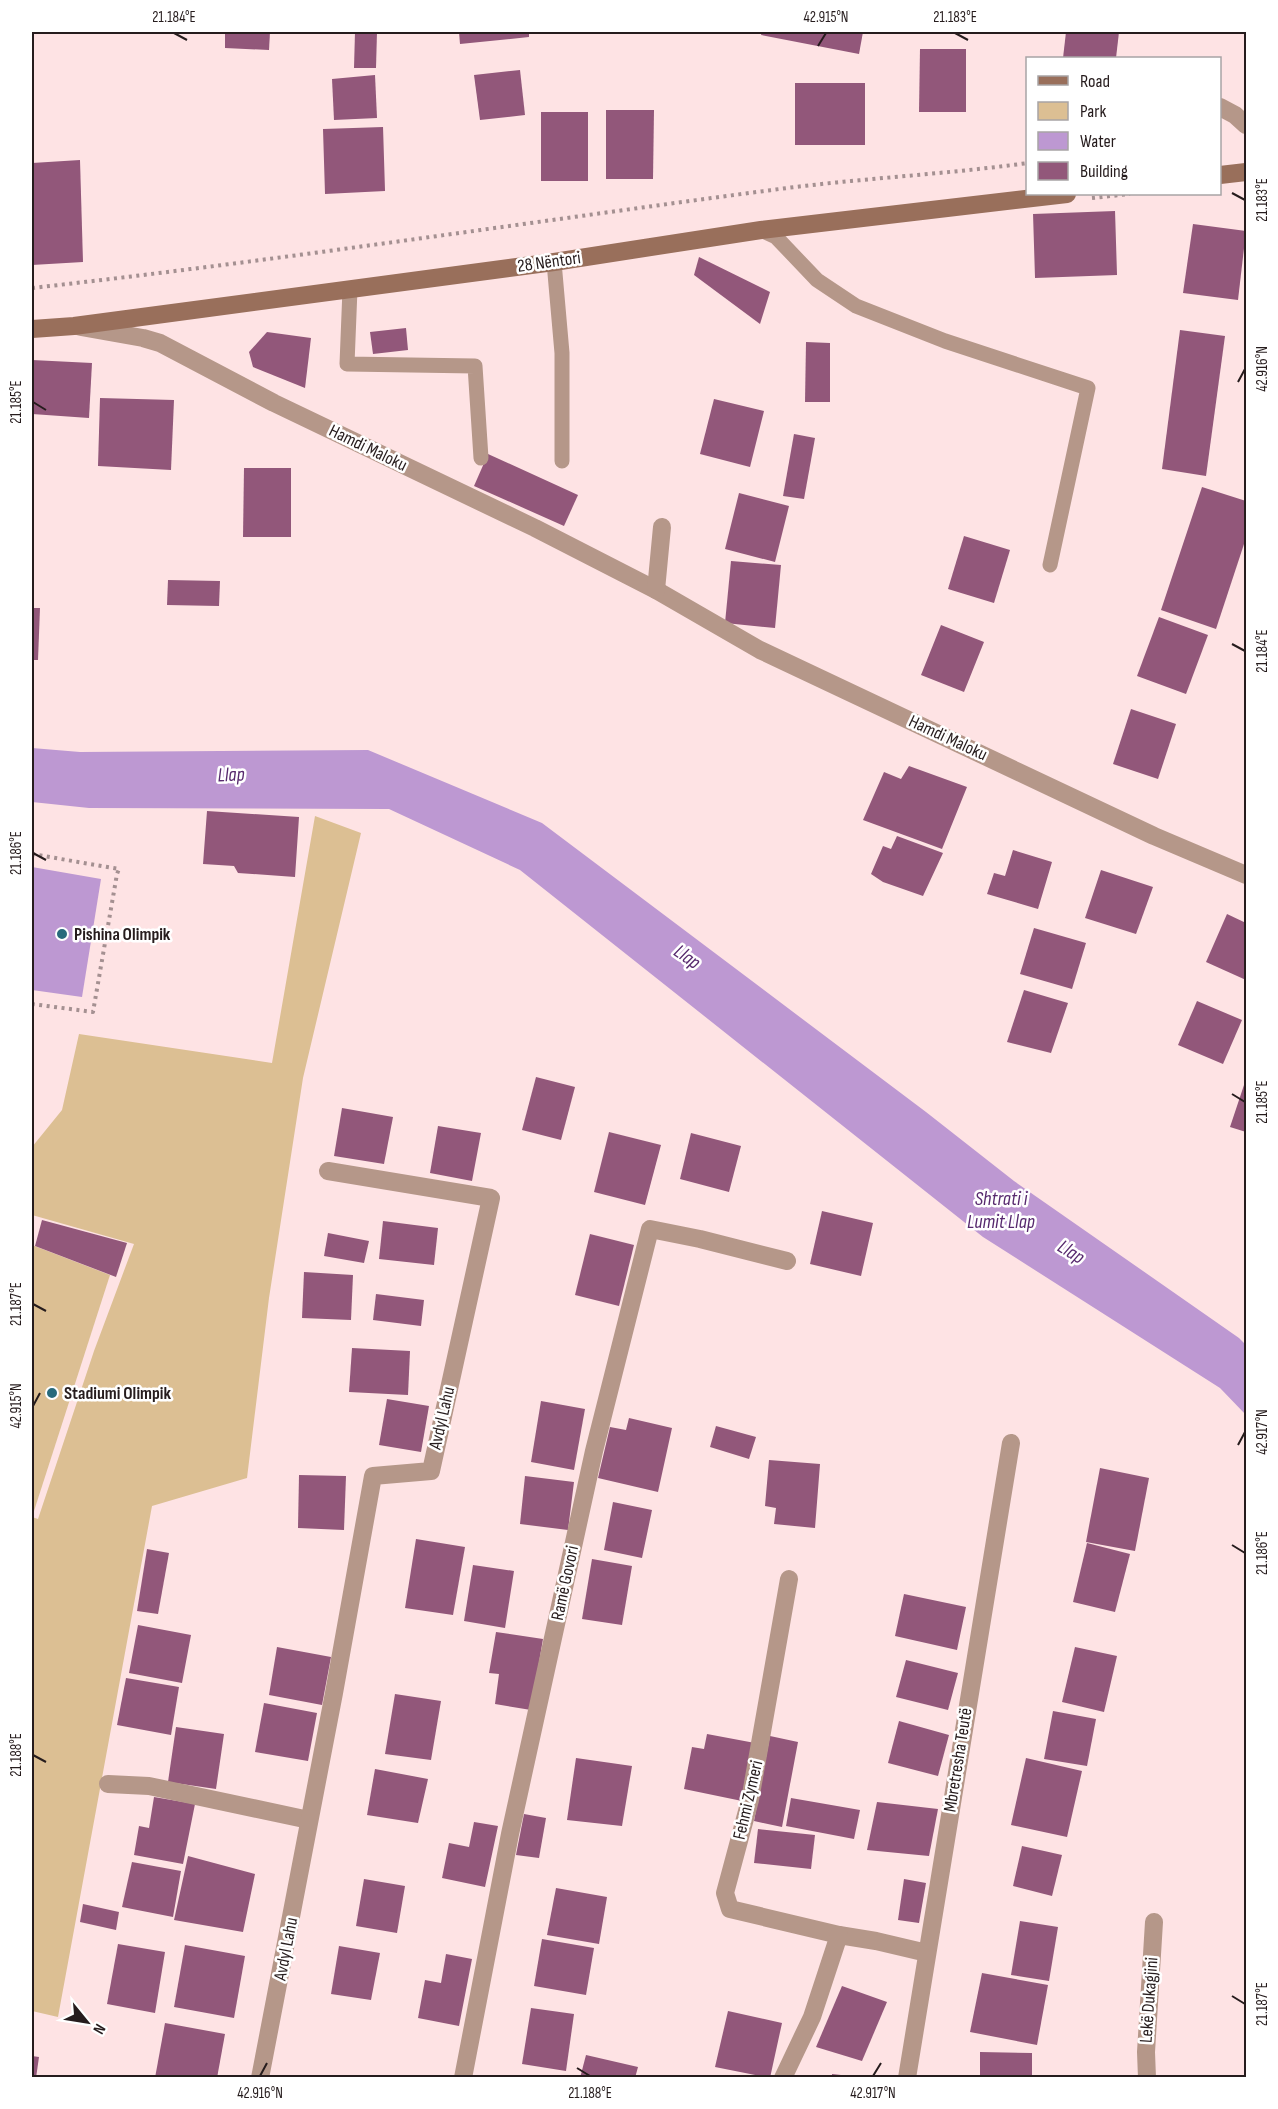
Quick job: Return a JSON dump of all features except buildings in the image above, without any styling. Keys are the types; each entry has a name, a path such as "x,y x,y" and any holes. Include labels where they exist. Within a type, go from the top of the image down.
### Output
{"main road":[{"path":"1221,175 1246,172"},
{"name":"28 Nëntori","path":"32,329 74,326 554,262 761,230 1058,195"}],"street":[{"path":"1221,107 1236,115 1246,125"},
{"name":"Hamdi Maloku","path":"74,326 160,343 274,403 535,528 656,590 760,650 1154,836 1246,875"},
{"path":"656,590 662,527"},
{"name":"Avdyl Lahu","path":"260,2078 373,1476 430,1471 491,1198 328,1171"},
{"name":"Ramë Govori","path":"463,2078 510,1834 594,1451 650,1229 787,1261"},
{"name":"Mbretresha Teutë","path":"907,2078 1011,1443"},
{"name":"Fehmi Zymeri","path":"789,1578 750,1800 725,1893 730,1909 927,1953"},
{"path":"108,1784 149,1786 309,1820"},
{"name":"Lekë Dukagjini","path":"1147,2078 1146,2052 1154,1922"},
{"path":"783,2078 812,2017 839,1935"}],"lane":[{"path":"761,230 776,237 817,280 856,306 945,341 1088,388 1050,565"},
{"path":"554,262 562,353 562,461"},
{"path":"350,289 347,364 475,366 480,458"}],"path":[{"path":"32,288 183,271 790,188 1026,163"},
{"path":"32,854 119,869 93,1012 32,1004"}],"green space":[{"path":"315,816 361,833 303,1078 269,1298 247,1478 152,1506 58,2017 32,2011 32,1517 38,1519 94,1351 134,1244 32,1215 32,1147 62,1110 79,1034 272,1063"},
{"name":"Stadiumi Olimpik","path":"32,1245 110,1275 34,1511 32,1511"}],"water":[{"name":"Shtrati i Lumit Llap","path":"32,748 80,752 368,750 542,823 1014,1181 1239,1338 1246,1345 1246,1415 1220,1388 983,1237 520,870 389,809 89,808 32,802"},
{"name":"Pishina Olimpik","path":"32,867 101,879 82,997 32,990"}],"place":[{"name":"Pishina Olimpik","path":"62,934"},
{"name":"Stadiumi Olimpik","path":"52,1393"}],"water label":[{"name":"Llap","path":"231,775"},
{"name":"Llap","path":"687,957"},
{"name":"Llap","path":"1071,1252"}]}
